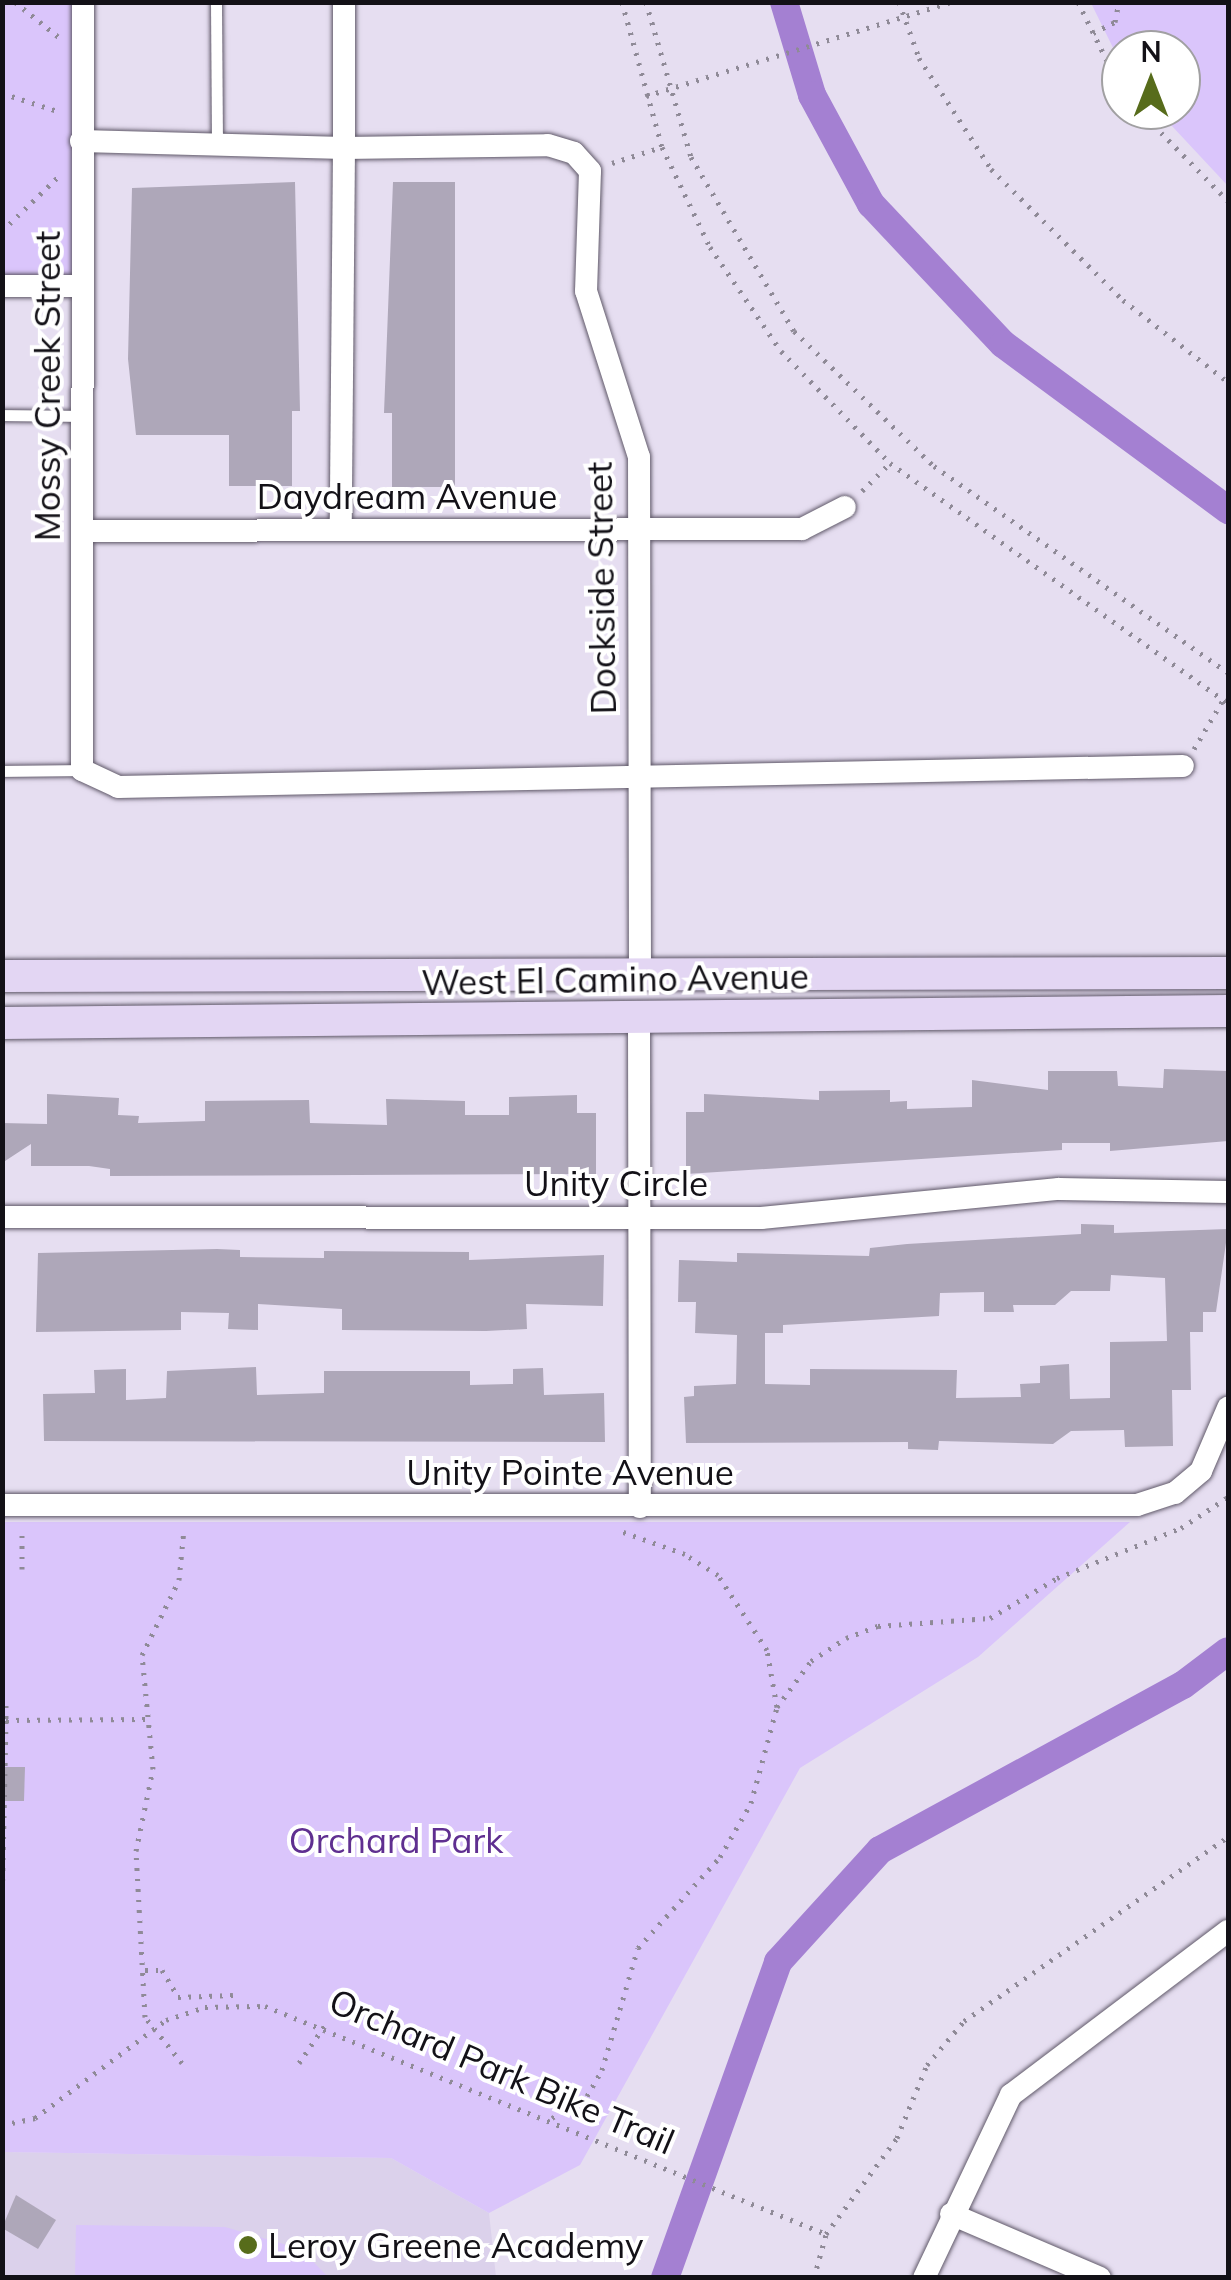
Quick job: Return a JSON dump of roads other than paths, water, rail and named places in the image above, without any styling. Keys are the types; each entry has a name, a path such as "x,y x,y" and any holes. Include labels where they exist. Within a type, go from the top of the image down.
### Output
{"main road":[{"name":"West El Camino Avenue","path":"2,976 1228,973"},
{"name":"West El Camino Avenue","path":"2,1023 638,1020 1228,1011"}],"street":[{"name":"Mossy Creek Street","path":"82,770 83,2"},
{"path":"341,529 344,2"},
{"path":"82,138 217,150 344,148"},
{"name":"Dockside Street","path":"344,148 548,145 582,162 586,290 639,457 640,975"},
{"path":"2,286 82,286"},
{"name":"Daydream Avenue","path":"83,532 341,529 638,533 802,529 845,507"},
{"path":"82,770 118,787 1183,766"},
{"path":"638,1020 640,1508"},
{"name":"Unity Circle","path":"2,1217 761,1218 1059,1190 1228,1192"},
{"name":"Unity Pointe Avenue","path":"12,1505 1137,1505 1176,1493 1201,1471 1228,1408"},
{"path":"924,2278 1011,2096 1228,1931"},
{"path":"952,2214 1100,2278"}],"lane":[{"path":"216,2 217,150"},
{"path":"2,414 82,416"},
{"path":"2,771 82,770"}],"waterway":[{"path":"784,2 812,95 871,204 1003,344 1228,510"},
{"path":"665,2278 778,1962 880,1850 1183,1685 1228,1651"}],"place":[{"name":"Leroy Greene Academy","path":"248,2245"}],"park label":[{"name":"Orchard Park","path":"396,1840"}]}
